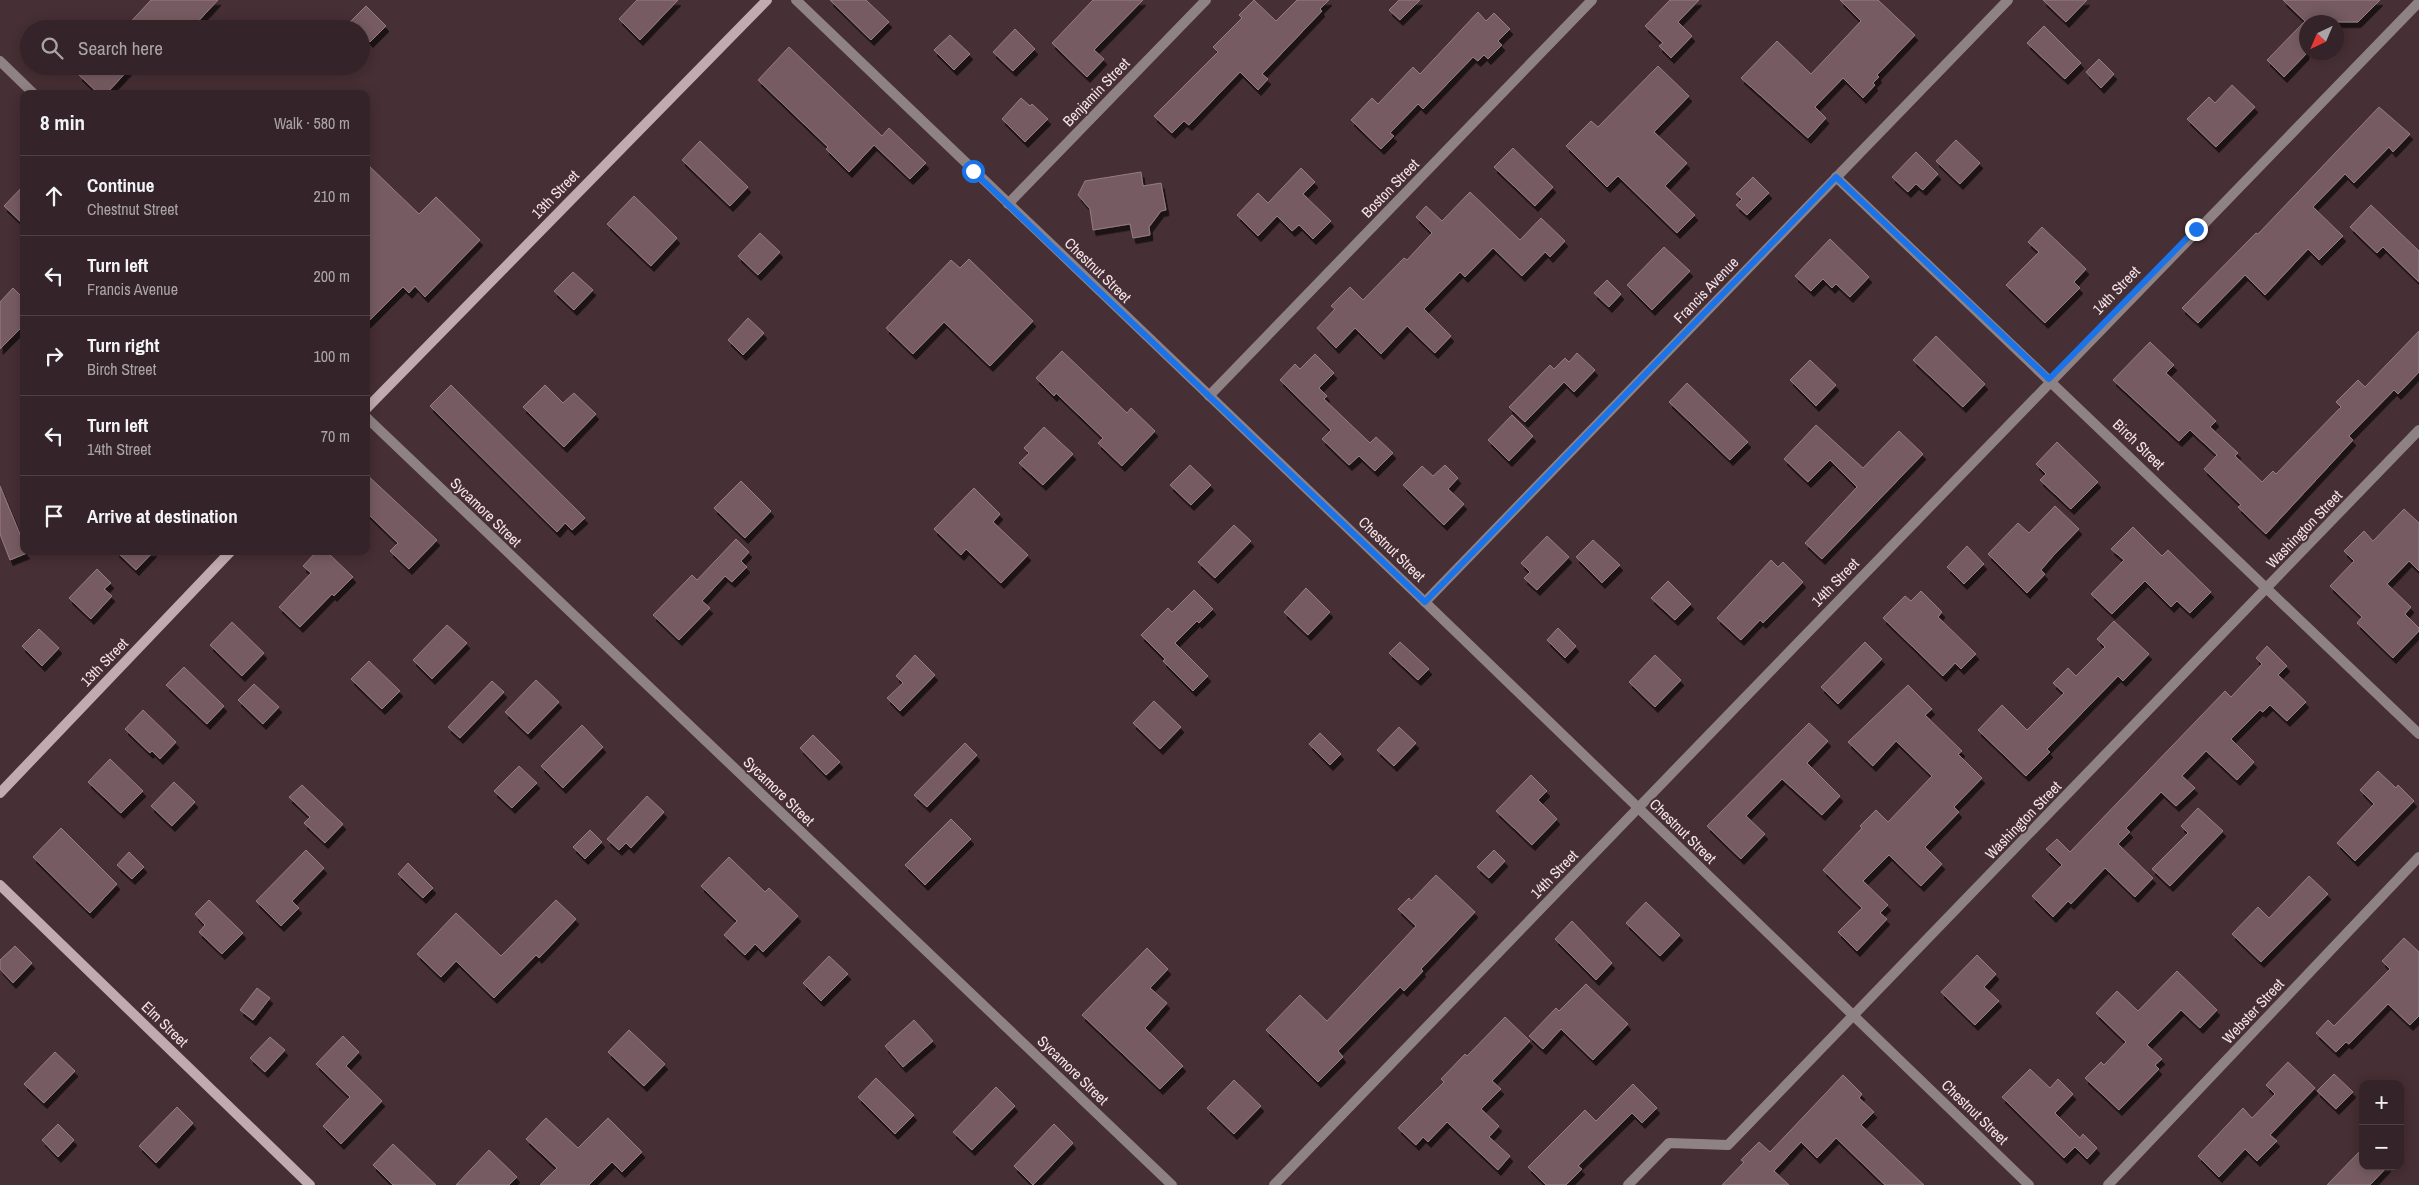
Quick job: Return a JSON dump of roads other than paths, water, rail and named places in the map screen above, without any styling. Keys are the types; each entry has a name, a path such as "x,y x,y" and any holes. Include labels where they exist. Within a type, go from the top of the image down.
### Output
{"main road":[{"name":"13th Street","path":"370,405 767,0"},
{"name":"13th Street","path":"0,793 227,555"},
{"name":"Elm Street","path":"0,885 310,1185"}],"street":[{"name":"Chestnut Street","path":"796,0 2030,1185"},
{"name":"Benjamin Street","path":"1008,204 1206,0"},
{"name":"Boston Street","path":"1209,396 1592,0"},
{"name":"Francis Avenue","path":"1425,602 2008,0"},
{"name":"14th Street","path":"1274,1185 1639,808 2049,379 2419,2"},
{"path":"0,61 30,90"},
{"name":"Birch Street","path":"1836,177 2268,587 2419,734"},
{"name":"Sycamore Street","path":"370,421 1172,1185"},
{"name":"Washington Street","path":"1628,1185 1669,1143 1728,1145 1854,1017 2419,430"},
{"name":"Webster Street","path":"2108,1185 2419,857"}]}
